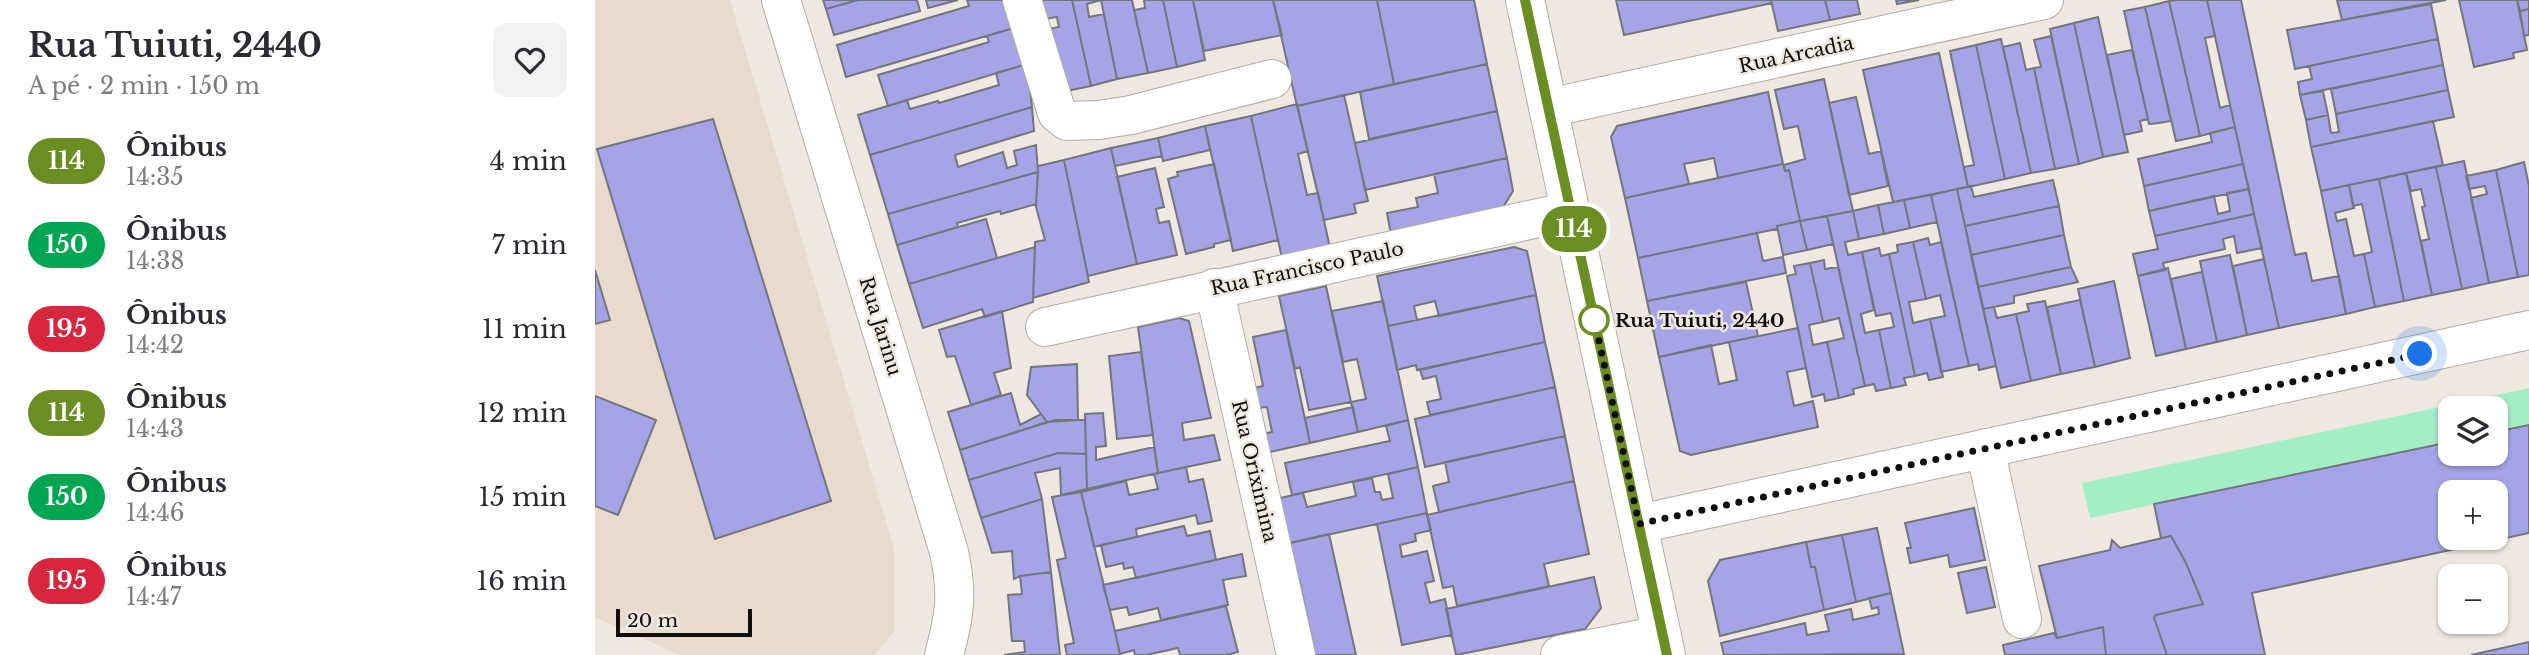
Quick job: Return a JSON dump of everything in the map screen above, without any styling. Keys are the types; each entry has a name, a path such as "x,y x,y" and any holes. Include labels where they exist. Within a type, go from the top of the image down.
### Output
{"street":[{"name":"Rua Jarinu","path":"781,0 949,552 955,579 955,601 944,655"},
{"path":"1022,0 1057,113 1067,121 1131,115 1272,79"},
{"path":"1525,0 1664,645 1560,655"},
{"name":"Rua Arcadia","path":"1548,108 2044,0"},
{"name":"Rua Francisco Paulo","path":"1045,327 1570,211"},
{"name":"Rua Oriximina","path":"1215,288 1296,655"},
{"path":"1639,524 2529,330"},
{"path":"1985,448 2022,619"}],"shaded area":[{"path":"595,0 730,0 894,548 894,632 874,655 680,655 595,617"}],"green space":[{"path":"2529,388 2529,425 2508,429 2508,396 2491,396"},
{"path":"2438,407 2438,445 2090,518 2082,483"}],"building":[{"path":"823,0 858,0 826,9"},
{"path":"858,0 917,0 920,11 834,35 826,9"},
{"path":"926,0 958,0 928,8"},
{"path":"967,0 1008,0 1017,27 846,77 837,45 969,6"},
{"path":"1038,0 1072,0 1091,86 1062,92 1048,29 1059,27 1057,17 1045,19"},
{"path":"1072,0 1101,0 1087,4 1089,17 1104,14 1117,79 1091,86"},
{"path":"1101,0 1132,0 1148,73 1117,79"},
{"path":"1144,0 1163,0 1177,67 1148,73 1134,10 1145,8"},
{"path":"1163,0 1193,0 1205,60 1177,67"},
{"path":"1193,0 1273,0 1282,35 1204,51"},
{"path":"1273,0 1377,0 1394,84 1297,106"},
{"path":"1377,0 1474,0 1487,64 1394,84"},
{"path":"1616,0 1771,0 1772,3 1624,35"},
{"path":"1771,0 1825,0 1830,20 1778,31"},
{"path":"1825,0 1857,0 1860,14 1830,20"},
{"path":"1896,0 1919,0 1897,4"},
{"path":"2207,0 2215,36 2205,38 2220,108 2230,105 2235,127 2200,136 2169,1"},
{"path":"2207,0 2241,0 2295,255 2306,253 2312,281 2339,276 2346,314 2279,328"},
{"path":"2337,0 2446,0 2342,20"},
{"path":"2459,0 2517,0 2527,50 2513,53 2514,58 2474,67"},
{"path":"2517,0 2529,0 2529,9 2520,11"},
{"path":"2169,1 2200,136 2176,141 2145,7"},
{"path":"2431,4 2438,39 2295,69 2287,30"},
{"path":"2145,7 2171,121 2149,124 2124,11"},
{"path":"2529,9 2529,35 2524,36 2520,11"},
{"path":"2098,17 2128,152 2103,157 2074,23"},
{"path":"2074,23 2103,157 2079,164 2050,29"},
{"path":"1017,27 1027,64 888,106 878,75 989,42 987,36"},
{"path":"2051,36 2079,164 2055,169 2034,68 2041,67 2034,40"},
{"path":"2001,39 2031,173 2005,179 1976,45"},
{"path":"2438,39 2443,65 2300,95 2298,82 2312,79 2309,66"},
{"path":"2020,43 2026,70 2034,68 2055,169 2031,173 2003,47"},
{"path":"1976,45 2005,179 1968,187 1964,167 1974,165 1950,51"},
{"path":"2132,50 2148,119 2140,121 2142,131 2124,135 2107,55"},
{"path":"1939,53 1968,187 1893,202 1863,70"},
{"path":"1027,64 1032,107 870,155 858,115 907,100 910,109 938,101 939,103 999,85 996,73"},
{"path":"1487,64 1497,111 1369,139 1360,92"},
{"path":"2443,65 2448,90 2336,114 2331,89"},
{"path":"1824,79 1853,211 1800,221 1789,170 1785,171 1784,165 1805,159 1798,126 1784,129 1775,90"},
{"path":"2448,90 2454,117 2311,147 2306,120 2328,115 2331,133 2339,132 2336,114"},
{"path":"2323,91 2328,115 2306,120 2300,95"},
{"path":"1768,92 1783,164 1718,178 1714,158 1684,164 1689,184 1625,198 1611,137 1617,126"},
{"path":"1344,95 1368,201 1354,204 1356,213 1324,220 1297,106"},
{"path":"1856,97 1869,154 1881,151 1888,186 1849,195 1829,103"},
{"path":"1297,104 1308,151 1298,154 1307,195 1318,193 1330,248 1282,258 1251,116"},
{"path":"1032,107 1034,131 955,155 958,167 1003,152 1007,168 1017,165 1014,151 1036,145 1038,172 888,214 870,155"},
{"path":"1497,111 1507,158 1365,190 1355,143"},
{"path":"1251,116 1278,240 1233,251 1205,126"},
{"path":"713,119 831,501 715,539 597,149"},
{"path":"2433,121 2443,165 2321,191 2311,147"},
{"path":"1205,126 1210,150 1163,161 1158,138"},
{"path":"2235,127 2243,164 2144,186 2138,159 2212,142 2210,133"},
{"path":"1158,138 1162,156 1115,166 1111,148"},
{"path":"1111,148 1137,264 1088,276 1064,160"},
{"path":"1507,158 1513,191 1500,212 1391,234 1387,213 1418,207 1416,198 1438,193 1434,174"},
{"path":"1064,160 1089,282 1033,298 1035,242 1045,240 1036,207 1038,166"},
{"path":"2464,161 2489,283 2462,289 2436,167"},
{"path":"2524,162 2529,186 2529,275 2518,277 2496,170"},
{"path":"1214,164 1231,240 1186,254 1168,179 1178,176 1177,172"},
{"path":"1783,164 1785,171 1789,170 1800,221 1777,226 1777,229 1638,258 1625,198"},
{"path":"2243,164 2249,189 2149,211 2144,186"},
{"path":"2436,167 2462,289 2432,295 2421,241 2429,239 2422,207 2425,206 2421,189 2411,191 2406,173"},
{"path":"1155,168 1164,207 1156,209 1159,223 1169,221 1177,255 1137,264 1117,177"},
{"path":"2496,170 2518,277 2489,283 2471,198 2487,194 2485,186 2469,189 2466,176"},
{"path":"1038,172 1036,204 957,223 958,227 897,245 888,214"},
{"path":"2406,173 2432,295 2404,301 2379,179"},
{"path":"2379,179 2404,301 2375,307 2364,254 2372,252 2362,204 2353,206 2349,185"},
{"path":"2053,180 2059,206 1965,226 1957,189 1971,186 1974,197"},
{"path":"2349,185 2354,208 2335,213 2337,221 2346,219 2354,256 2364,254 2375,307 2346,314 2321,191"},
{"path":"1957,189 1996,366 1979,370 1978,364 1969,366 1931,195"},
{"path":"2249,189 2254,214 2155,236 2149,211 2214,196 2218,214 2230,211 2227,193"},
{"path":"1931,195 1937,222 1910,228 1904,200"},
{"path":"1904,200 1910,228 1884,234 1878,205"},
{"path":"1878,205 1884,234 1859,239 1853,211"},
{"path":"2059,206 2064,235 1971,255 1965,226"},
{"path":"1853,211 1859,239 1845,242 1848,255 1862,252 1874,310 1861,314 1865,333 1879,330 1891,388 1876,391 1874,384 1865,386 1827,216"},
{"path":"2254,214 2262,248 2237,253 2234,236 2223,239 2225,249 2163,263 2165,270 2138,276 2133,254 2158,249 2155,236"},
{"path":"1827,216 1833,244 1807,250 1800,221"},
{"path":"986,219 997,258 909,284 897,245"},
{"path":"1800,221 1807,250 1783,255 1777,226"},
{"path":"1757,233 1763,261 1783,257 1786,273 1647,301 1638,258"},
{"path":"2064,235 2071,267 1978,287 1971,255"},
{"path":"1928,238 1930,245 1941,242 1969,366 1941,372 1930,319 1945,316 1940,295 1926,299 1913,242"},
{"path":"1913,242 1926,299 1909,302 1913,323 1930,319 1943,377 1929,380 1927,373 1915,376 1889,254 1898,252 1897,245"},
{"path":"1035,247 1033,302 985,317 982,309 923,328 909,284"},
{"path":"1514,247 1527,251 1536,295 1439,316 1435,301 1414,306 1417,320 1388,326 1377,276"},
{"path":"1879,248 1881,256 1889,254 1915,376 1904,378 1906,385 1891,388 1879,330 1894,327 1891,313 1876,316 1862,252"},
{"path":"2230,255 2247,335 2217,342 2200,261"},
{"path":"2264,259 2279,328 2247,335 2233,266"},
{"path":"1824,260 1825,269 1838,267 1865,386 1853,389 1854,394 1839,398 1827,342 1844,338 1839,318 1823,322 1810,263"},
{"path":"1810,263 1823,322 1809,325 1813,345 1827,342 1839,398 1825,401 1824,394 1812,397 1787,276 1796,274 1794,266"},
{"path":"2071,267 2078,282 2014,296 2014,303 1983,309 1978,287"},
{"path":"2168,268 2186,349 2156,356 2138,276"},
{"path":"595,270 610,320 595,324"},
{"path":"2202,272 2217,342 2186,349 2171,279"},
{"path":"2114,281 2130,358 2095,367 2078,289"},
{"path":"1746,282 1758,336 1659,357 1647,301"},
{"path":"1326,286 1351,402 1309,410 1300,367 1295,369 1279,296"},
{"path":"1536,295 1545,342 1417,370 1416,365 1397,370 1388,326"},
{"path":"2080,300 2095,367 2061,374 2047,307"},
{"path":"1383,301 1408,420 1358,432 1351,402 1366,399 1357,359 1343,362 1332,311"},
{"path":"2045,301 2061,374 2031,381 2016,314 2029,311 2027,304"},
{"path":"1994,307 1997,318 2016,314 2031,381 2001,388 1983,309"},
{"path":"1002,311 1011,368 994,373 1001,395 971,405 955,356 947,357 939,330"},
{"path":"1179,318 1189,321 1211,418 1182,423 1184,440 1214,435 1220,460 1158,473 1138,327"},
{"path":"1798,328 1806,368 1787,372 1794,406 1813,401 1818,427 1691,455 1680,451 1659,357 1711,345 1719,384 1737,380 1729,342"},
{"path":"1286,330 1310,443 1261,454 1257,435 1272,432 1267,407 1258,408 1254,388 1263,386 1253,337"},
{"path":"1545,342 1555,387 1430,415 1427,402 1441,399 1436,376 1423,379 1420,370"},
{"path":"1141,352 1153,435 1117,439 1109,356"},
{"path":"1077,364 1078,420 1047,422 1027,395 1031,367"},
{"path":"1555,387 1565,436 1425,467 1415,419"},
{"path":"1011,393 1020,425 1041,414 1047,422 960,450 948,412"},
{"path":"595,396 656,420 618,515 595,506"},
{"path":"1353,407 1358,432 1310,443 1305,418"},
{"path":"1103,413 1106,446 1096,447 1096,460 1154,447 1158,473 1087,489 1085,414"},
{"path":"1055,420 1085,420 1086,454 1058,453 969,480 960,450"},
{"path":"1408,420 1418,467 1292,495 1285,463 1390,441 1386,426"},
{"path":"2529,425 2529,533 2508,538 2508,480 2438,480 2438,550 2451,550 2252,593 2265,655 2167,655 2154,618 2156,615 2203,604 2171,536 2161,538 2154,504 2438,445 2438,466 2508,466 2508,429"},
{"path":"1565,436 1574,481 1439,512 1433,486 1449,482 1445,462"},
{"path":"1058,453 1086,454 1087,489 1061,495 1060,468 1035,473 1042,499 981,518 969,480"},
{"path":"1186,467 1189,482 1203,479 1212,521 1198,524 1196,515 1136,529 1137,537 1094,547 1081,492 1126,481 1129,495 1158,489 1154,474"},
{"path":"1418,467 1427,513 1281,545 1271,500 1303,493 1307,507 1356,496 1353,482 1372,478 1375,492 1380,492 1382,500 1393,498 1388,474"},
{"path":"1574,481 1589,554 1544,564 1549,586 1457,606 1453,586 1443,588 1427,515"},
{"path":"1081,492 1120,655 1067,655 1065,645 1074,643 1057,560 1066,558 1052,497"},
{"path":"1042,499 1051,572 1014,579 1012,551 992,553 981,518"},
{"path":"1974,508 1985,560 1950,567 1948,555 1910,563 1907,548 1911,548 1905,523"},
{"path":"1427,513 1431,530 1415,534 1416,541 1400,545 1402,557 1427,551 1434,581 1425,583 1430,603 1445,599 1452,635 1402,645 1377,524"},
{"path":"1184,526 1187,536 1210,531 1216,560 1136,578 1133,567 1124,569 1123,563 1106,567 1101,545"},
{"path":"1877,528 1891,593 1856,602 1842,535"},
{"path":"1329,534 1356,655 1312,655 1315,654 1299,579 1289,581 1281,545"},
{"path":"1842,535 1856,602 1824,610 1815,567 1811,567 1806,542"},
{"path":"2171,536 2203,604 2156,615 2154,618 2167,655 2106,655 2103,627 2057,638 2039,566 2110,550 2112,540 2120,548"},
{"path":"1806,542 1811,567 1815,567 1824,610 1720,636 1708,581 1720,560"},
{"path":"1242,554 1246,576 1223,580 1228,605 1161,620 1158,608 1129,615 1127,607 1110,610 1103,585"},
{"path":"1986,567 1995,607 1967,613 1958,573"},
{"path":"1051,572 1060,655 1004,655 1025,652 1024,641 1012,641 1008,595 1022,594 1020,576"},
{"path":"1594,577 1601,608 1585,629 1456,655 1446,609"},
{"path":"1891,593 1904,654 1724,655 1721,643 1805,623 1807,635 1829,631 1825,615 1851,609 1853,620 1879,614 1878,607 1872,609 1869,598"},
{"path":"1226,606 1238,652 1226,655 1180,655 1178,648 1146,655 1135,655 1134,650 1120,654 1115,631"},
{"path":"2103,627 2106,655 2005,655 2003,645 2054,633 2057,638"},
{"path":"2529,642 2529,655 2471,655"}],"bus line":[{"name":"114","path":"1525,0 1667,655"}],"place":[{"name":"Rua Tuiuti, 2440","path":"1594,320"}],"route":[{"path":"1594,320 1639,524 2420,354"}]}
